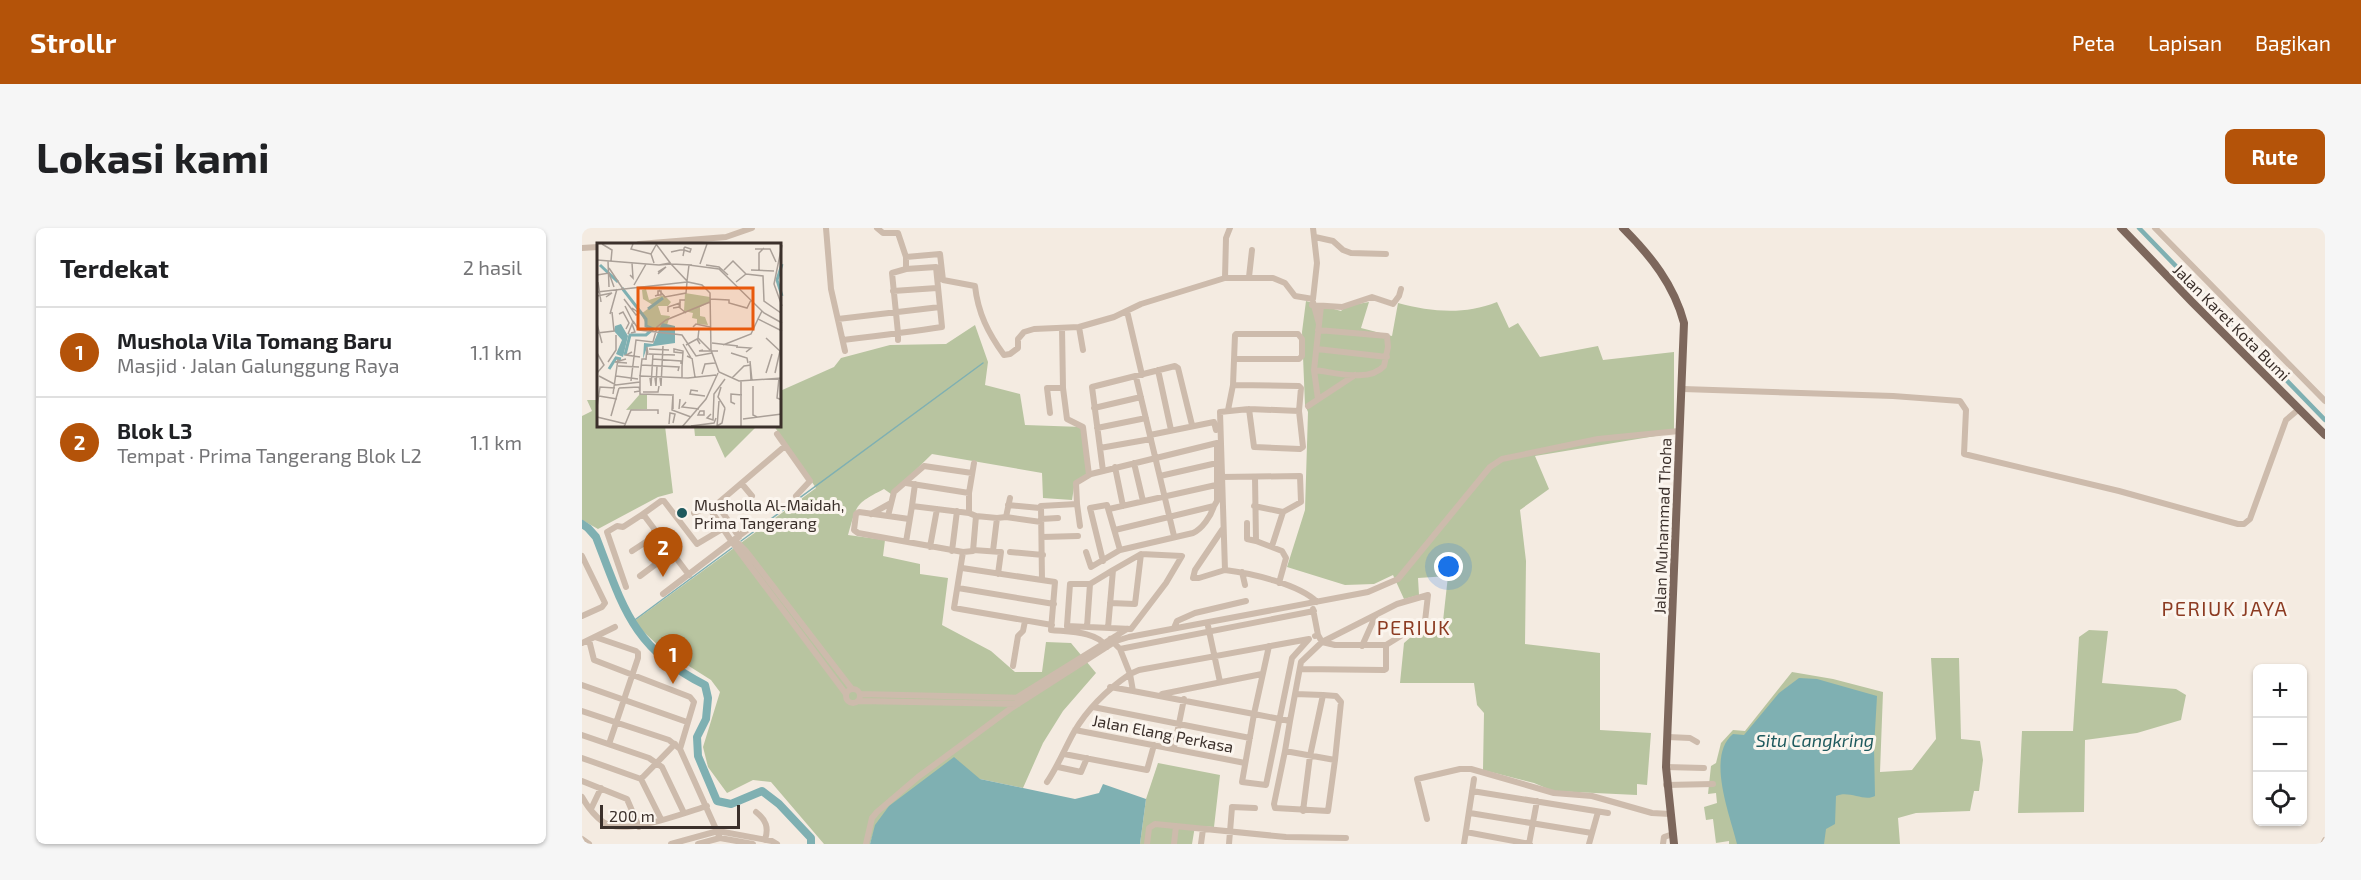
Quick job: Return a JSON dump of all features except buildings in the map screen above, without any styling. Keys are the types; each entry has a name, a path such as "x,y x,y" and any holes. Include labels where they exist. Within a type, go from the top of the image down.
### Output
{"main road":[{"name":"Jalan Muhammad Thoha","path":"1623,228 1664,275 1678,301 1685,335 1666,767 1666,785 1674,844"},
{"name":"Jalan Karet Kota Bumi","path":"2121,228 2325,435"}],"street":[{"path":"651,243 726,237 752,228"},
{"path":"826,228 831,289 845,351"},
{"path":"877,228 883,233 898,233 906,257 906,269"},
{"path":"1225,278 1226,238 1230,228"},
{"path":"1313,228 1316,237 1317,263 1313,302 1319,327"},
{"path":"2155,228 2325,401"},
{"path":"1316,237 1333,241 1351,253 1386,254"},
{"path":"582,248 597,247"},
{"path":"1249,277 1252,250"},
{"path":"906,257 940,254 943,280 975,286 982,320 1004,355 1018,348 1018,339 1024,332 1034,329 1079,327 1141,304 1225,278 1273,278 1285,283 1295,296 1321,306 1342,307 1372,297 1394,304 1401,289"},
{"path":"843,340 898,336 942,327 936,267 892,272 898,336"},
{"path":"893,291 938,288"},
{"path":"1318,399 1314,370 1321,306"},
{"path":"838,319 940,307"},
{"path":"1127,311 1141,397 1174,536"},
{"path":"1079,327 1083,350"},
{"path":"1314,370 1356,375 1372,374 1381,370 1386,357 1388,341 1387,336 1319,327"},
{"path":"1062,328 1063,388 1067,419 1083,427 1089,475"},
{"path":"1228,410 1233,386 1234,359 1236,333 1298,334 1302,339 1302,356 1299,359 1234,359"},
{"path":"1317,349 1386,357"},
{"path":"1103,471 1091,387 1158,370 1178,368 1191,425"},
{"path":"1158,370 1171,430"},
{"path":"1308,406 1356,375"},
{"path":"1233,386 1299,386 1301,388 1299,411 1303,447 1254,447 1249,409"},
{"path":"1050,413 1048,387 1063,388"},
{"path":"1683,389 1893,396 1959,401 1965,410 1964,454 2238,524 2244,524 2250,519 2286,420 2300,409"},
{"path":"1094,408 1141,397"},
{"path":"1225,570 1219,414 1221,411 1249,409 1299,411"},
{"path":"1097,429 1146,418"},
{"path":"1086,552 1089,567 1120,550 1198,530 1213,512 1217,503 1217,443 1214,422 1191,425 1100,448"},
{"path":"866,844 872,818 881,808 1015,703 1109,643 1137,635 1368,592 1398,579 1490,467 1502,459 1598,439 1679,431"},
{"path":"777,434 810,481 796,496"},
{"path":"1080,526 1076,483 1089,475 1217,443"},
{"path":"785,446 742,484 719,500 717,506 735,540 846,694 849,702 854,703 859,698 1015,703 1129,629 1166,582 1182,556 1141,554 1090,584 1070,584 1066,624 1068,626 1129,629 1137,635"},
{"path":"1160,476 1217,462"},
{"path":"969,513 969,493 974,463"},
{"path":"1134,463 1143,501"},
{"path":"888,516 894,492 926,465 972,473"},
{"path":"1115,467 1123,506"},
{"path":"1222,477 1300,476 1301,502 1283,512 1254,506"},
{"path":"1255,477 1256,541"},
{"path":"906,483 969,493"},
{"path":"742,484 752,496"},
{"path":"906,542 915,484"},
{"path":"1109,509 1216,485"},
{"path":"626,587 607,532 617,526 623,527 664,501 697,544 724,528"},
{"path":"1006,517 1009,502 1040,508 1077,504"},
{"path":"871,514 891,503"},
{"path":"1103,561 1090,509 1107,505 1120,550"},
{"path":"912,506 997,518 1041,520 1058,518"},
{"path":"1115,530 1214,506"},
{"path":"694,513 709,508 746,551 852,689 857,690 859,698"},
{"path":"1040,508 1042,580"},
{"path":"930,547 937,509"},
{"path":"952,550 957,511"},
{"path":"909,519 859,512 856,514 854,525 856,532 930,547 963,552 973,550 1001,552 998,574"},
{"path":"1272,546 1283,512"},
{"path":"643,514 689,575"},
{"path":"973,550 976,516"},
{"path":"993,551 997,518"},
{"path":"663,594 756,523"},
{"path":"1247,523 1247,539 1272,546 1282,551 1286,558 1279,583"},
{"path":"1222,530 1195,570 1193,578 1225,570 1242,572 1307,594 1315,602"},
{"path":"632,551 658,534"},
{"path":"1042,537 1077,536"},
{"path":"640,576 672,552"},
{"path":"963,552 954,606 956,609 1052,625"},
{"path":"1010,552 1043,555"},
{"path":"1135,604 1141,554"},
{"path":"582,556 604,603 602,607 582,616"},
{"path":"962,568 1055,582 1052,630 1087,635 1120,649 1130,674 1133,691"},
{"path":"1108,628 1113,570"},
{"path":"1242,572 1245,585"},
{"path":"1087,627 1090,584"},
{"path":"958,588 1054,604"},
{"path":"1295,694 1336,696 1342,705 1329,809 1326,811 1277,809 1274,806 1285,751 1290,721 1295,694 1300,669 1301,662 1322,642 1397,604 1428,594 1425,621 1386,645 1335,645 1322,642 1318,635 1314,611 1315,602"},
{"path":"1174,628 1177,621 1246,601"},
{"path":"1110,603 1147,605"},
{"path":"1226,606 1228,619"},
{"path":"1120,649 1150,641 1314,611"},
{"path":"1362,646 1375,616"},
{"path":"1013,666 1018,636 1023,631 1025,621"},
{"path":"1207,622 1220,682"},
{"path":"589,640 615,627"},
{"path":"1149,633 1150,641"},
{"path":"1047,782 1058,766 1075,730 1110,687 1130,674 1309,639 1318,635"},
{"path":"1269,646 1242,782 1266,784 1292,658 1309,639"},
{"path":"589,640 637,652 639,658 609,744"},
{"path":"589,640 594,660 690,697 694,702 677,746 656,762 641,779"},
{"path":"1300,669 1384,670 1386,669 1386,645"},
{"path":"1158,695 1262,674"},
{"path":"582,685 687,722"},
{"path":"1110,687 1184,699 1290,721"},
{"path":"846,694 852,689"},
{"path":"1303,811 1310,756 1323,695"},
{"path":"1174,748 1184,699"},
{"path":"1093,708 1250,738"},
{"path":"582,711 677,746 720,838"},
{"name":"Jalan Elang Perkasa","path":"1075,730 1245,763"},
{"path":"582,735 656,762 662,767 684,813"},
{"path":"1668,737 1689,738 1697,742"},
{"path":"1064,754 1147,770 1154,745"},
{"path":"1285,751 1335,760"},
{"path":"582,758 641,779 661,819"},
{"path":"1058,766 1082,772 1087,759"},
{"path":"1666,767 1704,768"},
{"path":"1427,819 1417,779 1460,769 1471,769 1554,793 1592,796 1652,813 1670,814"},
{"path":"1464,844 1474,779"},
{"path":"582,781 627,799 639,827"},
{"path":"1666,785 1713,784"},
{"path":"591,809 601,788"},
{"path":"1472,791 1608,813"},
{"path":"582,797 604,823 613,826 639,827 706,806"},
{"path":"1466,832 1530,844 1537,801"},
{"path":"1229,844 1232,807 1255,808"},
{"path":"756,812 764,818 767,826 765,840"},
{"path":"1589,844 1598,812"},
{"path":"1470,813 1592,833"},
{"path":"1147,844 1149,828 1152,825 1286,840 1346,838"},
{"path":"1174,844 1176,826"},
{"path":"1201,844 1203,829"},
{"path":"670,844 718,831 777,844"},
{"path":"1663,844 1664,837 1672,834"},
{"path":"698,844 720,838 753,844"},
{"path":"582,839 589,844"},
{"path":"2323,844 2325,840"}],"green space":[{"path":"1306,301 1341,311 1346,306 1369,302 1361,328 1392,336 1398,303 1448,311 1472,309 1497,302 1509,328 1518,323 1540,357 1598,346 1603,360 1674,352 1674,433 1535,456 1549,489 1520,510 1526,561 1525,644 1600,653 1600,730 1651,733 1647,785 1637,784 1637,795 1553,791 1534,783 1483,770 1484,713 1477,705 1474,683 1400,683 1404,643 1419,630 1442,630 1448,576 1418,578 1419,595 1404,599 1393,575 1374,584 1345,585 1287,567 1305,510 1308,412 1305,405 1302,332"},
{"path":"975,325 988,362 985,385 1020,394 1025,425 1082,427 1088,477 1075,481 1072,500 1043,498 1042,473 932,454 891,494 884,489 862,502 858,506 848,535 885,540 883,556 920,564 920,574 948,578 942,625 991,651 1015,672 1042,672 1046,642 1071,643 1096,673 1063,711 1043,743 1023,788 980,779 876,825 870,844 824,844 771,782 753,780 727,793 708,767 703,747 720,692 711,680 662,649 633,622 816,488 775,428 782,428 782,390 834,367 841,358 890,345 946,344"},
{"path":"587,400 597,400 597,428 665,428 673,493 658,497 598,529 582,520 582,416 592,411"},
{"path":"694,428 755,428 725,458 715,436 695,436"},
{"path":"2089,630 2108,631 2102,683 2176,689 2186,695 2181,720 2137,733 2085,740 2084,812 2018,813 2022,731 2073,731 2079,637"},
{"path":"1931,658 1959,658 1961,739 1980,741 1983,760 1979,791 1974,791 1970,811 1916,813 1898,818 1900,844 1729,844 1729,841 1716,843 1713,819 1706,820 1704,807 1717,803 1716,793 1708,794 1711,766 1716,763 1721,743 1733,730 1745,731 1792,672 1833,679 1883,692 1880,772 1912,770 1936,739"},
{"path":"1158,763 1220,775 1214,827 1195,826 1192,844 1140,844 1146,799"}],"water":[{"name":"Situ Cangkring","path":"1799,678 1817,679 1877,696 1874,748 1875,796 1866,798 1846,794 1836,796 1835,824 1826,829 1824,844 1737,844 1722,786 1721,756 1725,744 1733,734 1744,735 1779,693"},
{"path":"954,757 980,779 1075,799 1099,793 1103,784 1146,799 1140,844 870,844 875,825 889,806"}],"waterway":[{"path":"2139,228 2325,420"},
{"path":"741,541 983,363"},
{"path":"582,524 596,537 623,605 646,641 661,657 705,685 708,698 706,719 697,737 698,756 717,801 731,804 762,791 779,804 811,838 811,844"},
{"path":"632,622 732,548"}],"place":[{"name":"Musholla Al-Maidah, Prima Tangerang","path":"682,513"},
{"name":"Blok L3","path":"663,577"},
{"name":"Mushola Vila Tomang Baru","path":"673,684"}],"district":[{"name":"PERIUK JAYA","path":"2225,608"},
{"name":"PERIUK","path":"1414,627"}]}
